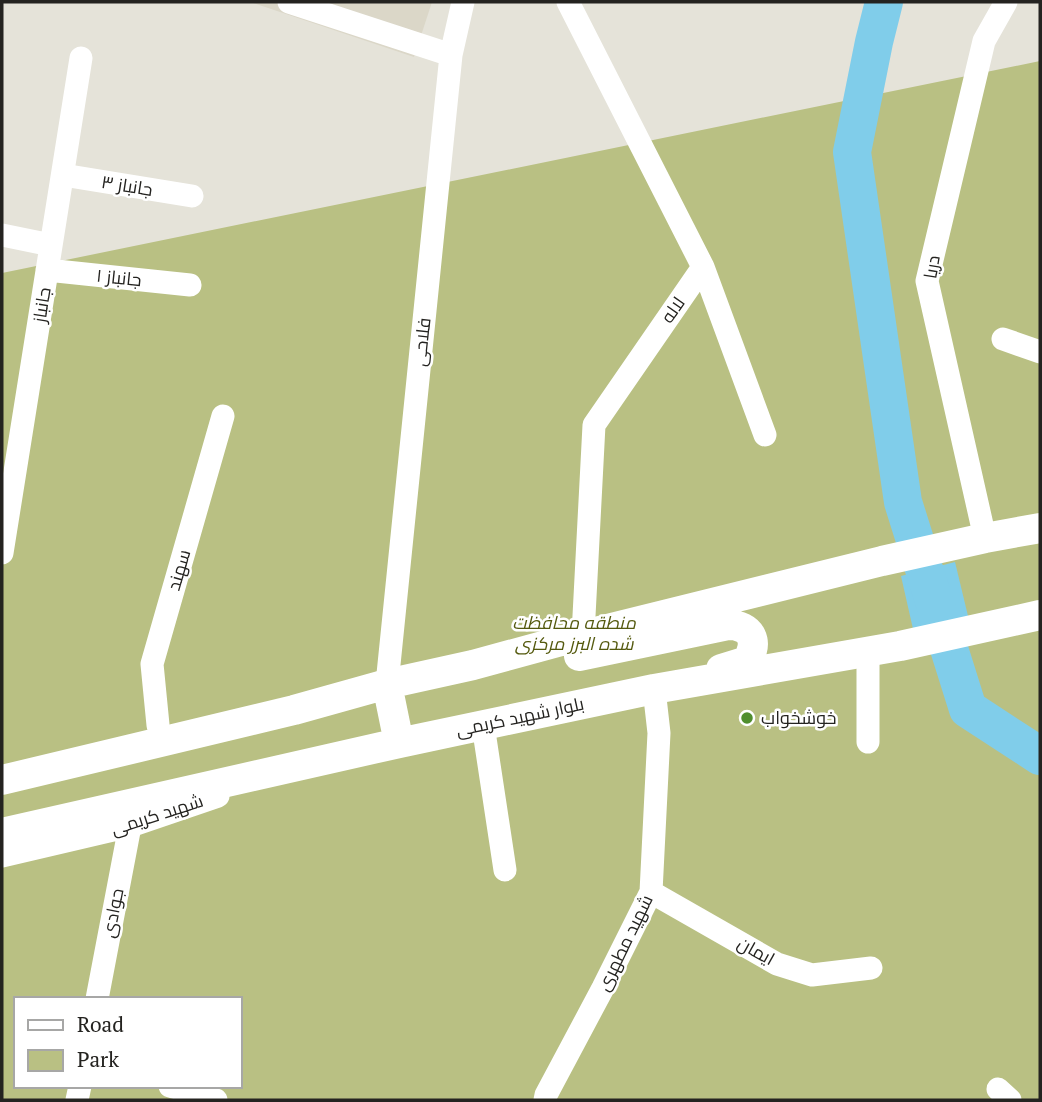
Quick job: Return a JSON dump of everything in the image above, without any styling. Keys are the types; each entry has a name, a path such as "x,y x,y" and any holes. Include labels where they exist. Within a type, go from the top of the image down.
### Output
{"main road":[{"path":"2,780 294,710 387,684 882,561 1040,528"},
{"name":"بلوار شهید کریمی","path":"2,833 399,743 654,689 900,646 1026,618"},
{"path":"510,655 543,663 728,625 739,625 748,631 753,641 753,652 747,661 654,689"},
{"path":"387,684 399,743"},
{"path":"2,758 120,731 294,710"}],"street":[{"path":"289,2 451,55"},
{"name":"فلاحی","path":"387,684 451,55 463,2"},
{"path":"568,2 703,267 765,435"},
{"name":"دریا","path":"985,538 927,281 984,41 1006,2"},
{"name":"جانباز","path":"2,553 81,58"},
{"name":"جانباز ۳","path":"63,175 192,196"},
{"path":"2,235 51,244"},
{"name":"لاله","path":"583,635 594,425 703,267"},
{"name":"جانباز ۱","path":"47,270 190,285"},
{"path":"1003,339 1040,352"},
{"name":"سهند","path":"158,725 152,664 223,416"},
{"path":"868,652 869,742"},
{"name":"شهید مطهری","path":"545,1100 545,1095 651,892 659,733 654,689"},
{"path":"483,725 505,870"},
{"name":"شهید کریمی","path":"2,856 130,826 309,763"},
{"name":"جوادی","path":"97,997 130,826"},
{"name":"ایمان","path":"651,892 777,964 812,975 871,968"},
{"path":"177,1088 216,1100"}],"shaded area":[{"path":"250,2 432,2 414,57"}],"green space":[{"name":"منطقه محافظت شده البرز مرکزی","path":"1040,61 1040,1100 2,1100 2,273"}],"water":[{"path":"955,562 968,616 913,629 901,576"}],"waterway":[{"path":"884,2 852,152 903,502 968,709 1040,756"}],"place":[{"name":"خوشخواب","path":"747,718"}]}
